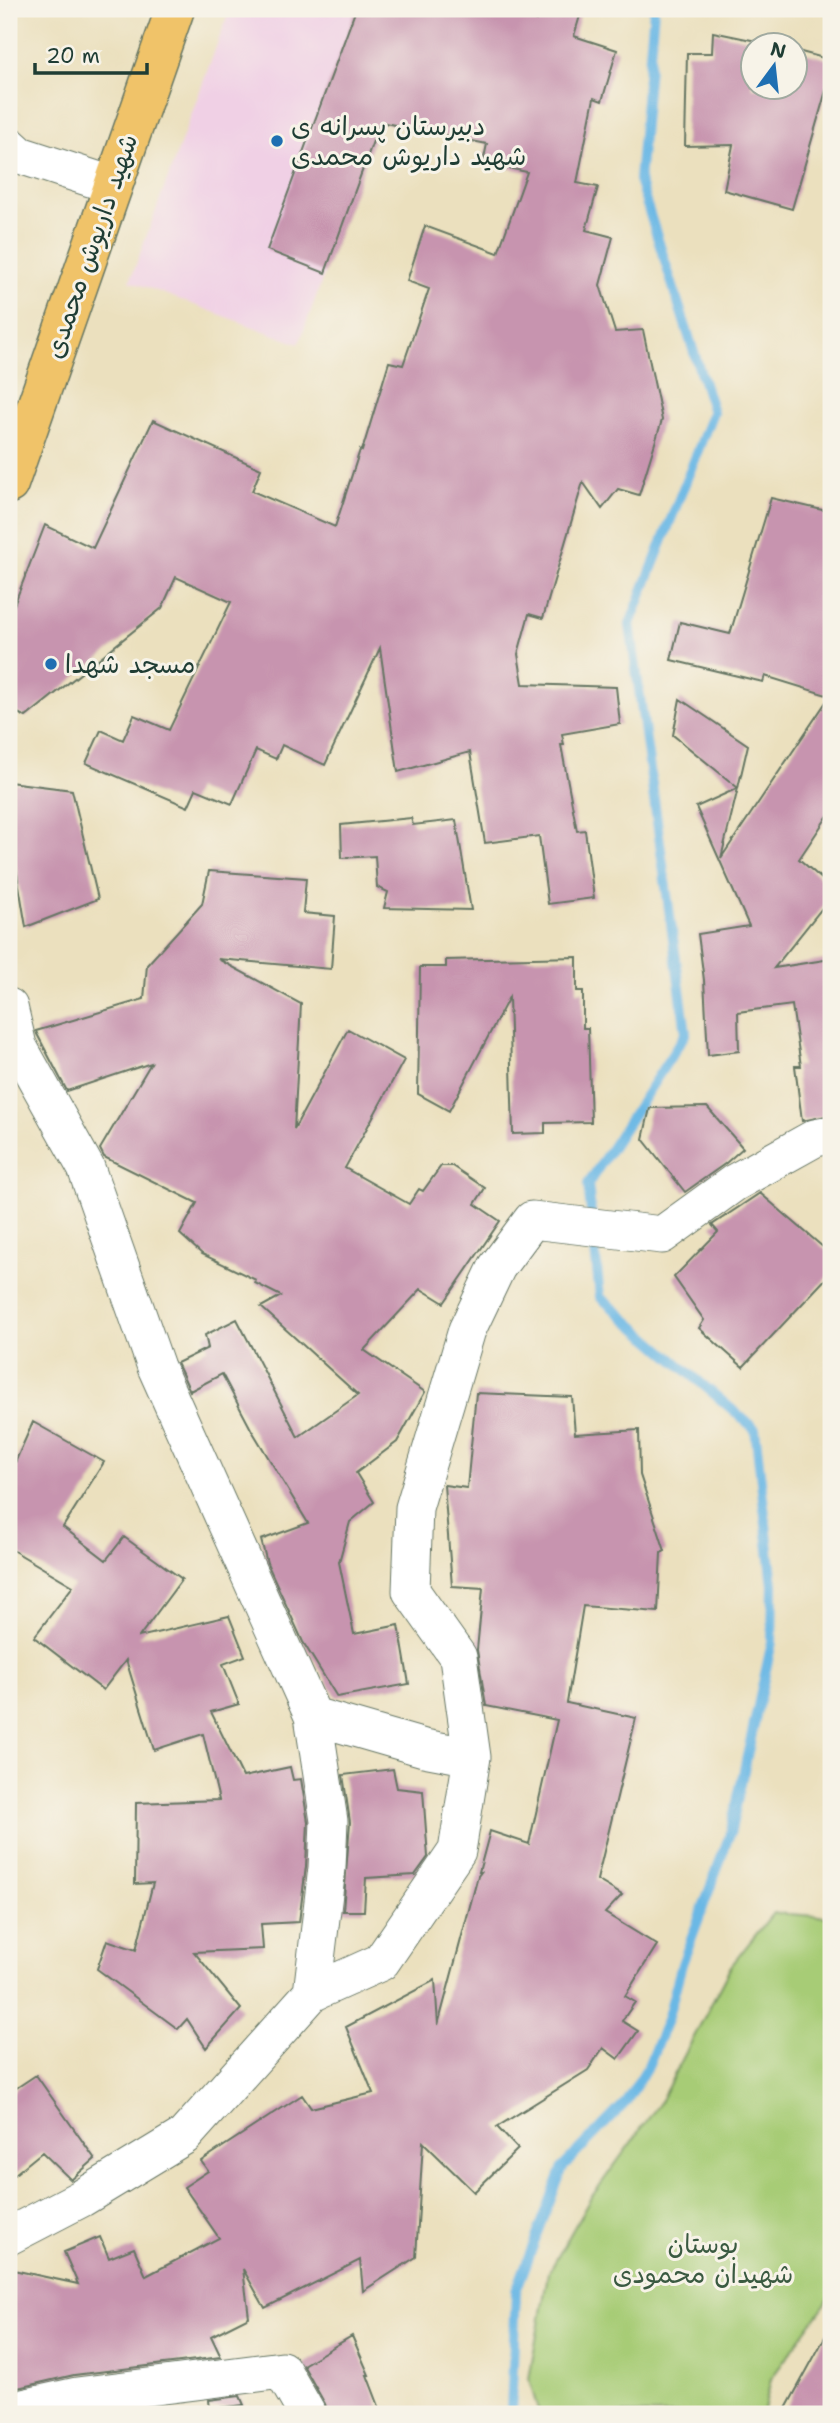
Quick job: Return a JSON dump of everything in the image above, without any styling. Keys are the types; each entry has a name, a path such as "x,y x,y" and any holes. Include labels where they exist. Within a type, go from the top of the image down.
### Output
{"main road":[{"name":"شهید داریوش محمدی","path":"9,484 175,9"}],"street":[{"path":"13,155 112,185"},
{"path":"9,1007 18,1046 86,1168 156,1367 313,1716 329,1821 327,1868 312,1993"},
{"path":"9,2236 82,2197 184,2136 312,1993 381,1962 457,1851 472,1757 458,1657 411,1591 414,1508 467,1330 497,1267 532,1220 629,1229 662,1235 734,1183 815,1138 831,1135"},
{"path":"313,1716 424,1748 472,1757"},
{"path":"9,2411 77,2396 282,2370 307,2414"}],"shaded area":[{"name":"دبیرستان پسرانه ی شهید داریوش محمدی","path":"230,9 420,9 299,344 130,281"}],"green space":[{"name":"بوستان شهیدان محمودی","path":"773,1913 831,1917 831,2296 771,2379 763,2414 539,2414 529,2379 548,2274 590,2199 659,2104 731,1966"}],"building":[{"path":"356,9 502,9 536,20 540,9 582,9 574,36 617,50 602,101 594,98 577,183 598,187 586,230 613,237 600,285 615,332 643,330 662,420 639,495 618,489 602,509 583,482 543,618 529,614 518,654 523,684 616,687 620,724 562,734 564,745 561,745 577,831 585,830 594,898 548,904 539,836 485,843 470,752 398,772 380,648 325,765 282,745 276,759 256,750 232,804 196,789 188,807 86,763 101,730 123,740 134,715 169,730 231,602 176,577 162,608 26,717 9,709 9,618 45,525 93,548 153,420 261,469 252,491 335,527 389,362 403,365 429,289 407,281 425,226 498,253 527,172 483,163 487,144 380,122 325,273 267,250"},
{"path":"713,32 738,37 738,102 808,102 808,54 831,60 831,73 792,209 724,190 733,145 685,146 687,53 712,53"},
{"path":"771,498 831,512 831,811 799,859 831,887 831,897 774,968 831,959 831,1115 802,1121 795,1066 801,1066 792,1005 738,1012 739,1051 708,1055 704,980 698,934 749,926 696,807 738,788 721,858 830,696 765,676 763,682 671,660 680,622 730,634"},
{"path":"680,699 748,745 738,788 673,735"},
{"path":"9,782 72,790 98,899 26,927 9,826"},
{"path":"411,818 413,825 456,820 471,910 384,908 388,892 377,887 375,856 342,858 341,825"},
{"path":"209,871 306,878 303,913 335,916 331,969 218,959 301,1004 294,1129 348,1029 404,1060 345,1168 409,1204 419,1189 423,1191 441,1166 452,1166 485,1188 475,1204 500,1221 444,1303 421,1289 364,1350 425,1392 397,1442 356,1473 374,1502 350,1522 339,1562 354,1634 399,1625 409,1684 337,1697 303,1642 267,1563 261,1540 308,1523 251,1429 222,1374 190,1391 177,1363 208,1348 205,1335 237,1319 298,1437 358,1395 261,1307 281,1296 255,1283 256,1280 202,1254 180,1234 197,1203 104,1157 100,1149 151,1063 67,1091 36,1031 144,999 147,965 202,904"},
{"path":"577,957 577,991 583,991 583,1028 588,1028 591,1122 545,1123 545,1133 513,1134 509,997 449,1111 418,1094 420,967 446,967 446,960"},
{"path":"707,1107 743,1148 685,1192 643,1139 650,1108"},
{"path":"760,1193 831,1254 831,1273 743,1367 699,1328 704,1320 674,1277 718,1232 712,1225"},
{"path":"476,1393 572,1397 575,1434 639,1430 640,1475 665,1551 661,1553 658,1612 583,1606 567,1703 636,1718 597,1880 622,1895 605,1913 657,1945 625,1996 635,2002 622,2021 638,2031 618,2059 603,2048 588,2070 497,2127 518,2149 474,2192 423,2142 416,2257 363,2291 360,2260 265,2308 243,2269 249,2317 211,2336 221,2357 74,2375 9,2390 9,2269 78,2284 64,2252 100,2237 109,2258 134,2248 146,2276 219,2238 184,2187 208,2171 201,2161 302,2095 311,2108 373,2093 346,2027 435,1980 438,2025 490,1831 529,1844 557,1720 486,1706 477,1650 483,1588 452,1586 444,1485 467,1488"},
{"path":"33,1422 104,1462 63,1527 106,1560 124,1537 182,1579 139,1637 229,1616 245,1656 223,1664 239,1704 211,1712 243,1777 290,1767 293,1780 301,1779 308,1822 299,1922 261,1924 263,1949 194,1952 241,2009 206,2048 187,2019 178,2029 97,1969 107,1940 136,1950 153,1883 135,1884 136,1803 219,1800 203,1734 154,1750 126,1660 103,1690 34,1637 73,1586 9,1548 9,1476"},
{"path":"393,1769 397,1788 423,1791 428,1857 415,1875 366,1878 364,1911 343,1911 350,1822 343,1775"},
{"path":"36,2075 95,2159 71,2180 42,2152 9,2179 9,2093"},
{"path":"831,2326 831,2414 783,2414"},
{"path":"352,2336 382,2414 328,2414 303,2365"},
{"path":"240,2396 244,2405 210,2409 209,2400"}],"waterway":[{"path":"511,2414 516,2291 563,2167 626,2102 648,2066 667,2020 682,1964 730,1834 772,1642 773,1585 755,1429 600,1297 588,1184 686,1033 630,624 713,412 639,180 654,9"}],"place":[{"name":"دبیرستان پسرانه ی شهید داریوش محمدی","path":"277,141"},
{"name":"مسجد شهدا","path":"51,664"}]}
